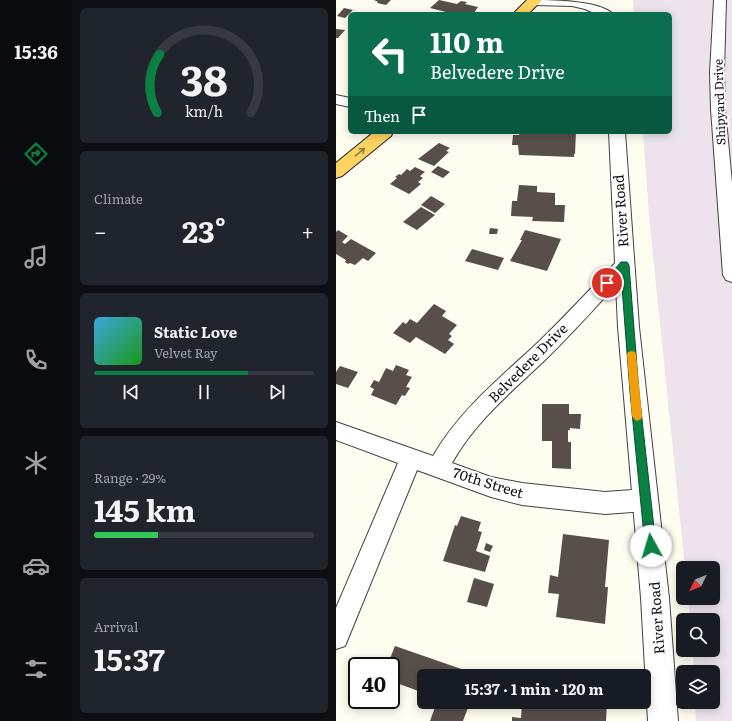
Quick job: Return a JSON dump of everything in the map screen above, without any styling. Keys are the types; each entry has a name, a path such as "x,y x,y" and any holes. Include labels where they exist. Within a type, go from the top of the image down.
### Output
{"main road":[{"path":"522,12 534,0"},
{"path":"336,172 383,134"}],"street":[{"path":"534,0 578,2 595,7 603,12"},
{"name":"Shipyard Drive","path":"720,0 717,72 718,109 732,275"},
{"path":"336,99 348,102"},
{"name":"River Road","path":"617,134 624,265 634,392 646,500 660,656 663,721"},
{"name":"Belvedere Drive","path":"438,467 447,450 464,426 560,333 624,265"},
{"name":"70th Street","path":"336,431 491,487 522,494 605,503 646,500"},
{"path":"336,637 411,458"}],"shaded area":[{"path":"633,0 732,0 732,721 696,721 695,709 720,709 720,665 694,665 693,657 720,657 720,613 689,613 689,605 720,605 720,561 684,561 649,216 643,134 672,134 672,12 634,12"}],"building":[{"path":"374,0 391,0 386,5 377,3 378,2"},
{"path":"439,0 457,4 461,1 467,2 465,4 478,7 474,12 446,12 430,8"},
{"path":"344,8 353,10 348,12 348,15 345,18 337,16"},
{"path":"336,29 345,30 338,38 336,38"},
{"path":"576,134 574,157 519,155 518,145 512,145 513,135"},
{"path":"439,143 450,148 446,151 449,152 434,166 418,159"},
{"path":"438,166 450,172 443,178 431,172"},
{"path":"415,167 425,172 420,176 423,178 418,182 421,184 409,194 390,184 399,174 401,175 407,169 410,171"},
{"path":"519,185 537,186 537,192 555,193 555,205 565,205 564,222 532,221 533,217 511,216 512,201 517,201"},
{"path":"431,196 445,204 435,213 421,205"},
{"path":"421,207 435,215 417,230 403,222"},
{"path":"490,228 498,229 497,234 489,234"},
{"path":"338,230 348,236 342,242 345,244 351,239 376,253 368,261 363,258 355,265 350,263 348,264 345,262 346,260 336,254 336,232"},
{"path":"525,230 561,239 547,271 510,261 522,240 520,240"},
{"path":"472,249 504,258 498,270 465,261"},
{"path":"434,304 446,311 442,316 457,325 449,334 452,336 448,340 454,344 445,354 416,337 410,343 393,333 403,322 406,324 410,319 417,323"},
{"path":"396,365 409,370 406,375 412,377 406,387 410,388 405,396 402,395 396,405 371,395 374,389 370,387 374,380 379,382 386,368 393,371"},
{"path":"340,366 358,372 348,388 336,384 336,372"},
{"path":"542,404 569,404 569,414 581,414 580,429 570,428 570,430 568,430 568,442 571,442 571,469 552,468 552,441 542,441"},
{"path":"461,516 481,522 478,531 482,532 476,551 490,556 485,572 443,561 455,525 457,526"},
{"path":"563,534 609,540 605,587 608,587 605,624 556,617 559,594 548,593 550,575 558,577"},
{"path":"486,543 493,546 490,552 484,550"},
{"path":"474,578 494,584 487,607 467,602"},
{"path":"395,646 461,669 417,669 417,690 400,684 400,657 391,657"},
{"path":"434,709 468,709 463,721 430,721"},
{"path":"522,709 607,709 606,721 512,721 512,717 521,718"}],"slow traffic":[{"path":"632,355 637,416"}],"route":[{"path":"607,283 624,265 634,392 651,546"}]}
